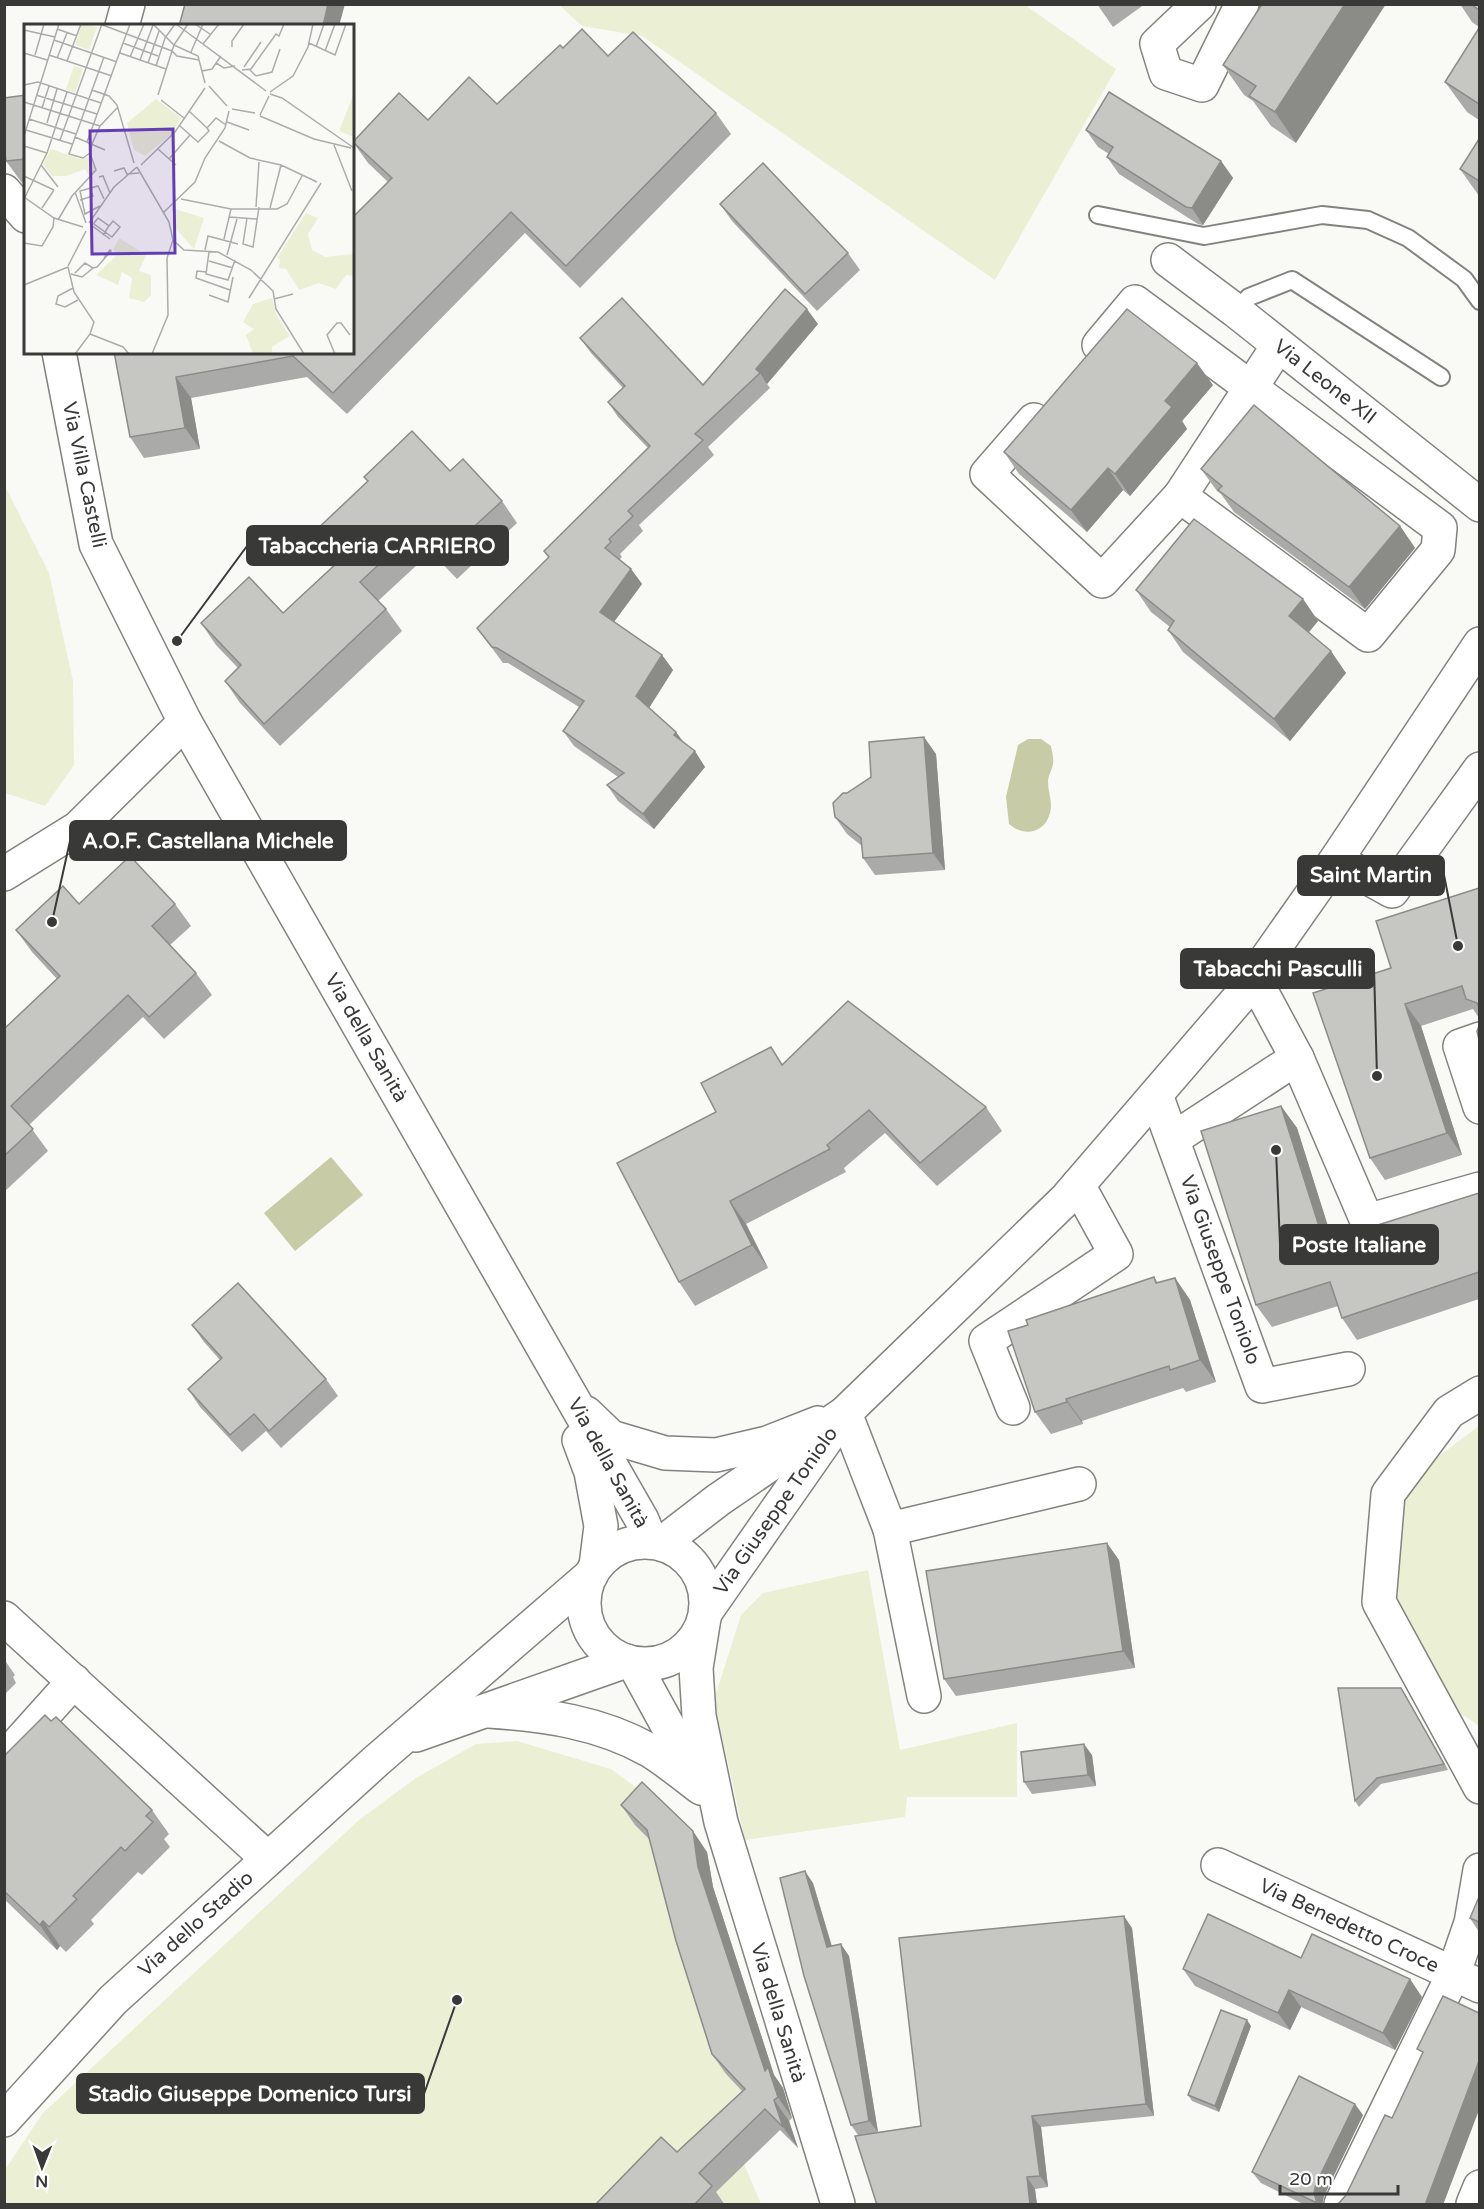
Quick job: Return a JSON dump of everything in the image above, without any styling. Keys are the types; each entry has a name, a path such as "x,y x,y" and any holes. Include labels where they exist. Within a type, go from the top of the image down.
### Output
{"street":[{"path":"123,24 128,4"},
{"path":"1199,4 1157,44 1166,73 1202,85 1242,4"},
{"path":"4,191 24,214"},
{"name":"Via Leone XII","path":"1168,260 1451,480 1479,505"},
{"path":"1081,365 1135,302 1440,528 1438,550 1368,635 1180,496"},
{"path":"1050,401 987,474 1102,581 1180,496 1278,346"},
{"name":"Via Villa Castelli","path":"59,354 96,544 185,722"},
{"name":"Via Giuseppe Toniolo","path":"656,1543 845,1413 1078,1185 1254,978 1336,860 1479,644"},
{"path":"4,874 78,828 185,722"},
{"name":"Via della Sanità","path":"185,722 656,1543"},
{"path":"1336,860 1392,891 1479,769"},
{"path":"1254,978 1297,1058 1367,1221 1479,1189"},
{"path":"1479,1040 1460,1046 1479,1107"},
{"path":"1173,1139 1297,1058"},
{"name":"Via Giuseppe Toniolo","path":"1156,1095 1262,1386 1348,1369"},
{"path":"1013,1408 986,1341 1116,1254 1078,1185"},
{"name":"Via della Sanità","path":"547,1353 591,1472 601,1526 594,1570"},
{"path":"1479,1393 1449,1412 1389,1494 1379,1602 1479,1786"},
{"path":"574,1401 611,1437 665,1453 716,1455 767,1443 845,1413 890,1529 924,1696"},
{"name":"Via Giuseppe Toniolo","path":"705,1617 845,1413"},
{"path":"890,1529 1079,1484"},
{"path":"656,1543 681,1553 696,1569 704,1588 705,1617 694,1640 681,1652 666,1661 630,1663 613,1655 599,1644 589,1628 584,1611 585,1592 594,1570 612,1552 630,1544 656,1543"},
{"name":"Via dello Stadio","path":"4,2120 113,2000 268,1859 594,1570"},
{"name":"Via della Sanità","path":"705,1617 696,1668 699,1716 721,1822 838,2205"},
{"path":"4,1618 268,1859"},
{"name":"Via della Sanità","path":"630,1663 721,1822"},
{"name":"Via dello Stadio","path":"400,1741 630,1663"},
{"path":"4,1759 74,1681"},
{"name":"Via dello Stadio","path":"489,1711 531,1714 595,1726 649,1750 701,1788"},
{"name":"Via Benedetto Croce","path":"1218,1865 1466,1980"},
{"path":"1341,2205 1466,1980 1479,1870"},
{"path":"1473,2205 1479,2187"}],"lane":[{"path":"1098,214 1204,236 1322,215 1368,220 1408,238 1464,279 1479,301"},
{"path":"1236,311 1249,297 1292,280 1442,377"}],"shaded area":[{"path":"559,5 1025,5 1116,69 995,280 642,36 582,26"},
{"path":"5,486 49,573 73,681 74,765 45,806 5,793"},
{"path":"1028,739 1041,739 1051,746 1053,760 1048,782 1050,814 1042,826 1030,832 1016,829 1009,824 1006,797 1018,745"},
{"path":"331,1157 363,1195 295,1251 264,1213"},
{"path":"1479,1426 1479,1726 1427,1690 1379,1602 1388,1494"},
{"path":"868,1570 900,1750 1017,1723 1017,1797 907,1797 905,1817 745,1840 714,1700 741,1615 763,1593"},
{"path":"517,1741 611,1769 657,1803 707,1852 713,1887 788,2120 744,2164 761,2204 5,2204 5,2170 43,2113 359,1820 416,1778 476,1744"}],"building":[{"path":"185,4 328,4 323,24 180,24"},
{"path":"1262,4 1345,4 1275,112 1249,96 1256,86 1223,65"},
{"path":"1471,4 1479,4 1479,10"},
{"path":"1479,28 1479,104 1445,82"},
{"path":"582,29 608,56 633,32 716,113 566,266 511,212 333,393 293,356 176,377 185,428 130,437 114,354 354,354 354,216 392,178 354,141 399,93 428,120 469,77 497,104 560,45 563,48"},
{"path":"1109,92 1221,161 1192,208 1186,207 1107,157 1113,147 1086,130"},
{"path":"24,95 24,159 6,161 4,98"},
{"path":"1479,139 1479,181 1460,169"},
{"path":"763,163 848,253 805,294 720,204"},
{"path":"785,289 807,309 756,369 760,373 695,434 703,440 628,511 633,516 609,539 611,542 605,548 631,569 600,612 662,655 636,696 676,732 674,735 695,751 643,814 607,785 624,773 563,731 584,701 492,647 477,628 549,557 544,551 650,446 608,402 625,386 580,338 622,298 703,385"},
{"path":"1127,309 1197,363 1165,401 1172,407 1115,474 1108,468 1071,510 1004,452"},
{"path":"1254,405 1400,526 1349,587 1218,490 1222,486 1201,469"},
{"path":"412,431 450,471 463,459 502,501 441,557 416,530 360,582 386,609 264,724 225,681 241,665 201,623 249,577 283,613 339,561 313,533 368,481 364,477"},
{"path":"1194,519 1303,599 1289,616 1331,651 1274,719 1168,630 1174,621 1136,590"},
{"path":"924,737 933,853 863,858 861,838 835,817 833,803 843,793 847,793 871,777 869,742"},
{"path":"130,856 175,904 152,926 196,973 149,1017 128,995 11,1106 33,1129 4,1156 4,1029 60,976 16,930 63,886 79,904"},
{"path":"1479,888 1479,1007 1477,1003 1466,999 1462,986 1405,1004 1447,1133 1370,1158 1313,993 1391,968 1376,921"},
{"path":"848,1001 986,1107 920,1163 869,1110 827,1145 830,1149 730,1201 752,1245 679,1282 617,1163 716,1112 701,1083 771,1047 782,1065"},
{"path":"1281,1106 1324,1242 1479,1193 1479,1272 1342,1318 1330,1282 1256,1305 1201,1131"},
{"path":"1154,1277 1156,1283 1175,1278 1200,1360 1170,1370 1169,1366 1066,1399 1067,1402 1035,1412 1008,1331 1028,1325 1026,1320"},
{"path":"238,1283 326,1379 269,1431 254,1414 230,1435 188,1389 222,1358 192,1325"},
{"path":"1107,1543 1123,1651 944,1679 926,1571"},
{"path":"1338,1688 1401,1688 1444,1764 1377,1778 1355,1801"},
{"path":"45,1715 51,1721 56,1717 152,1810 146,1816 153,1822 125,1851 121,1847 73,1896 77,1899 49,1927 43,1921 40,1925 4,1891 4,1756"},
{"path":"1084,1744 1088,1775 1024,1782 1021,1752"},
{"path":"642,1782 693,1831 698,1867 765,2071 768,2067 778,2097 774,2100 783,2127 765,2109 699,2173 712,2186 694,2205 595,2205 661,2137 677,2152 745,2089 712,2054 676,1941 647,1830 621,1805"},
{"path":"805,1871 827,1947 841,1944 869,2121 851,2125 804,1976 780,1878"},
{"path":"1479,1897 1479,1922 1470,1918"},
{"path":"1208,1914 1301,1958 1312,1934 1410,1979 1383,2033 1289,1990 1278,2013 1183,1969"},
{"path":"1124,1916 1146,2104 1032,2116 1040,2176 1027,2177 1030,2205 877,2205 855,2136 921,2126 899,1938"},
{"path":"1443,1996 1479,2013 1479,2061 1425,2205 1334,2205 1346,2195 1385,2115 1392,2118 1423,2052 1417,2049"},
{"path":"1221,2010 1247,2020 1215,2106 1188,2095"},
{"path":"1299,2076 1355,2104 1316,2184 1314,2193 1317,2203 1252,2172"}],"place":[{"name":"Tabaccheria CARRIERO","path":"177,641"},
{"name":"A.O.F. Castellana Michele","path":"52,922"},
{"name":"Saint Martin","path":"1458,946"},
{"name":"Tabacchi Pasculli","path":"1377,1076"},
{"name":"Poste Italiane","path":"1276,1150"},
{"name":"Stadio Giuseppe Domenico Tursi","path":"457,2000"}]}
